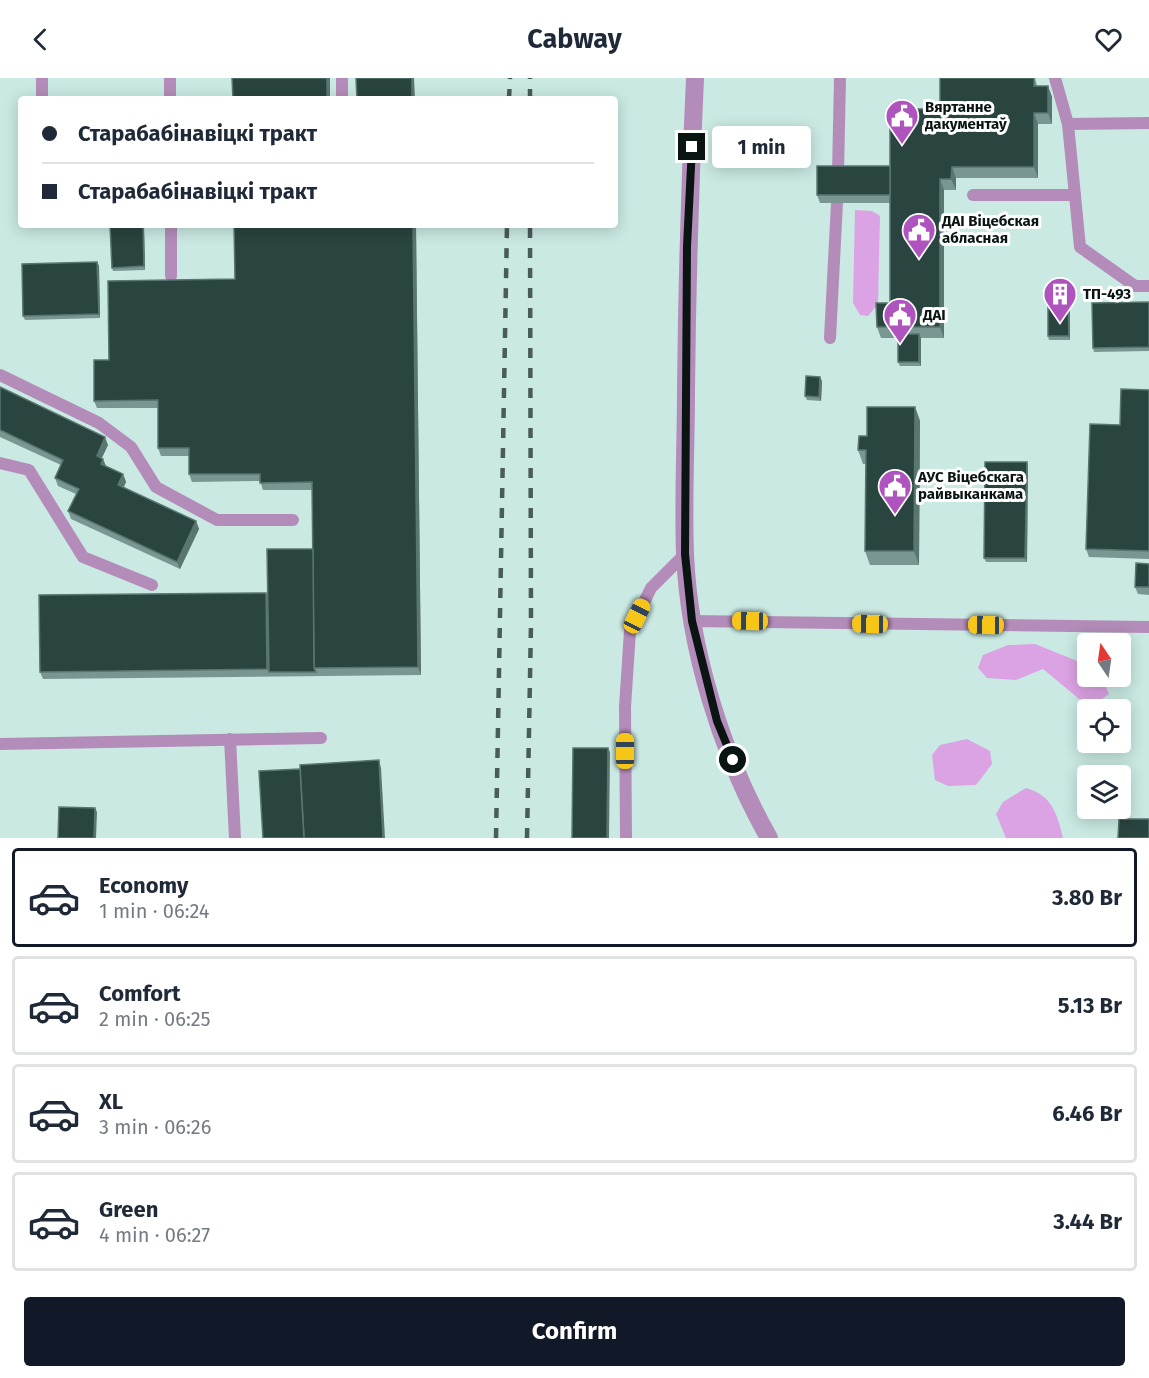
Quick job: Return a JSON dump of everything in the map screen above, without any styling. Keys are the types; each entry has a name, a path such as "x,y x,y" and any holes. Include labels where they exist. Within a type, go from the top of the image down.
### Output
{"street":[{"path":"694,78 687,246 685,554 692,621 717,721 756,814 769,838"}],"lane":[{"path":"42,78 42,96"},
{"path":"170,78 170,96"},
{"path":"342,78 342,96"},
{"path":"838,173 840,78"},
{"path":"1055,78 1068,124 1080,247 1135,286 1149,286"},
{"path":"1068,124 1149,123"},
{"path":"973,195 1075,195"},
{"path":"830,338 837,203"},
{"path":"171,228 171,276"},
{"path":"0,375 99,423 131,447 156,487 217,520 294,520"},
{"path":"0,463 29,470 83,557 152,585"},
{"path":"626,838 625,707 630,631 651,588 685,554"},
{"path":"692,621 1149,627"},
{"path":"0,744 321,738"},
{"path":"230,739 235,838"},
{"path":"756,814 761,838"}],"shaded area":[{"path":"855,210 872,211 880,216 878,304 868,316 860,315 853,303"},
{"path":"1035,644 1077,661 1077,687 1106,687 1109,694 1102,699 1079,699 1043,669 1016,680 987,678 978,668 983,655 1008,645"},
{"path":"967,739 990,751 992,764 976,785 948,786 935,780 932,755 940,745"},
{"path":"1026,788 1042,795 1048,801 1056,813 1063,838 1006,838 996,814 1003,802"}],"building":[{"path":"232,78 327,78 327,96 233,96"},
{"path":"356,78 412,78 412,96 357,96"},
{"name":"ДАІ Віцебская абласная","path":"940,78 1034,78 1034,86 1048,86 1048,113 1034,113 1034,167 952,167 951,179 940,179 940,327 877,327 876,303 890,303 890,116 914,116 914,109 940,109"},
{"path":"817,166 890,166 890,195 817,195"},
{"path":"110,228 143,228 144,266 112,268"},
{"path":"234,228 413,228 418,667 314,668 312,482 260,483 260,474 189,474 189,448 158,448 158,400 94,401 94,360 109,360 108,281 235,279"},
{"path":"97,262 99,314 23,316 22,264"},
{"name":"ТП-493","path":"1068,302 1069,336 1048,336 1048,303"},
{"path":"1149,302 1149,347 1093,348 1092,303"},
{"path":"898,334 919,334 919,362 898,362"},
{"path":"806,376 820,377 819,397 805,396"},
{"path":"0,387 105,437 97,456 103,459 101,464 123,474 118,485 196,521 177,562 68,511 79,489 55,478 63,460 0,430"},
{"path":"1121,389 1149,390 1149,551 1086,549 1090,424 1120,425"},
{"name":"АУС Віцебскага райвыканкама","path":"867,407 915,407 914,551 865,551 866,450 858,450 859,436 867,436"},
{"path":"985,462 1027,462 1025,558 984,558"},
{"path":"267,549 313,549 314,668 316,672 269,672"},
{"path":"1136,563 1149,564 1149,587 1135,587"},
{"path":"266,593 267,669 40,672 39,595"},
{"path":"573,748 608,748 607,838 572,838"},
{"path":"379,760 383,838 304,838 300,765"},
{"path":"300,769 304,838 263,838 259,771"},
{"path":"59,807 95,808 94,838 58,838"},
{"path":"1119,819 1149,819 1149,838 1118,838"}],"railway":[{"path":"509,96 510,78"},
{"path":"530,78 530,96"},
{"path":"496,838 507,228"},
{"path":"527,838 531,624 530,228"}],"place":[{"name":"Вяртанне дакументаў","path":"902,145"},
{"name":"ДАІ Віцебская абласная","path":"919,259"},
{"name":"ТП-493","path":"1060,323"},
{"name":"ДАІ","path":"900,344"},
{"name":"АУС Віцебскага райвыканкама","path":"895,515"}],"route":[{"path":"692,147 687,246 685,554 692,621 717,721 733,760"}]}
